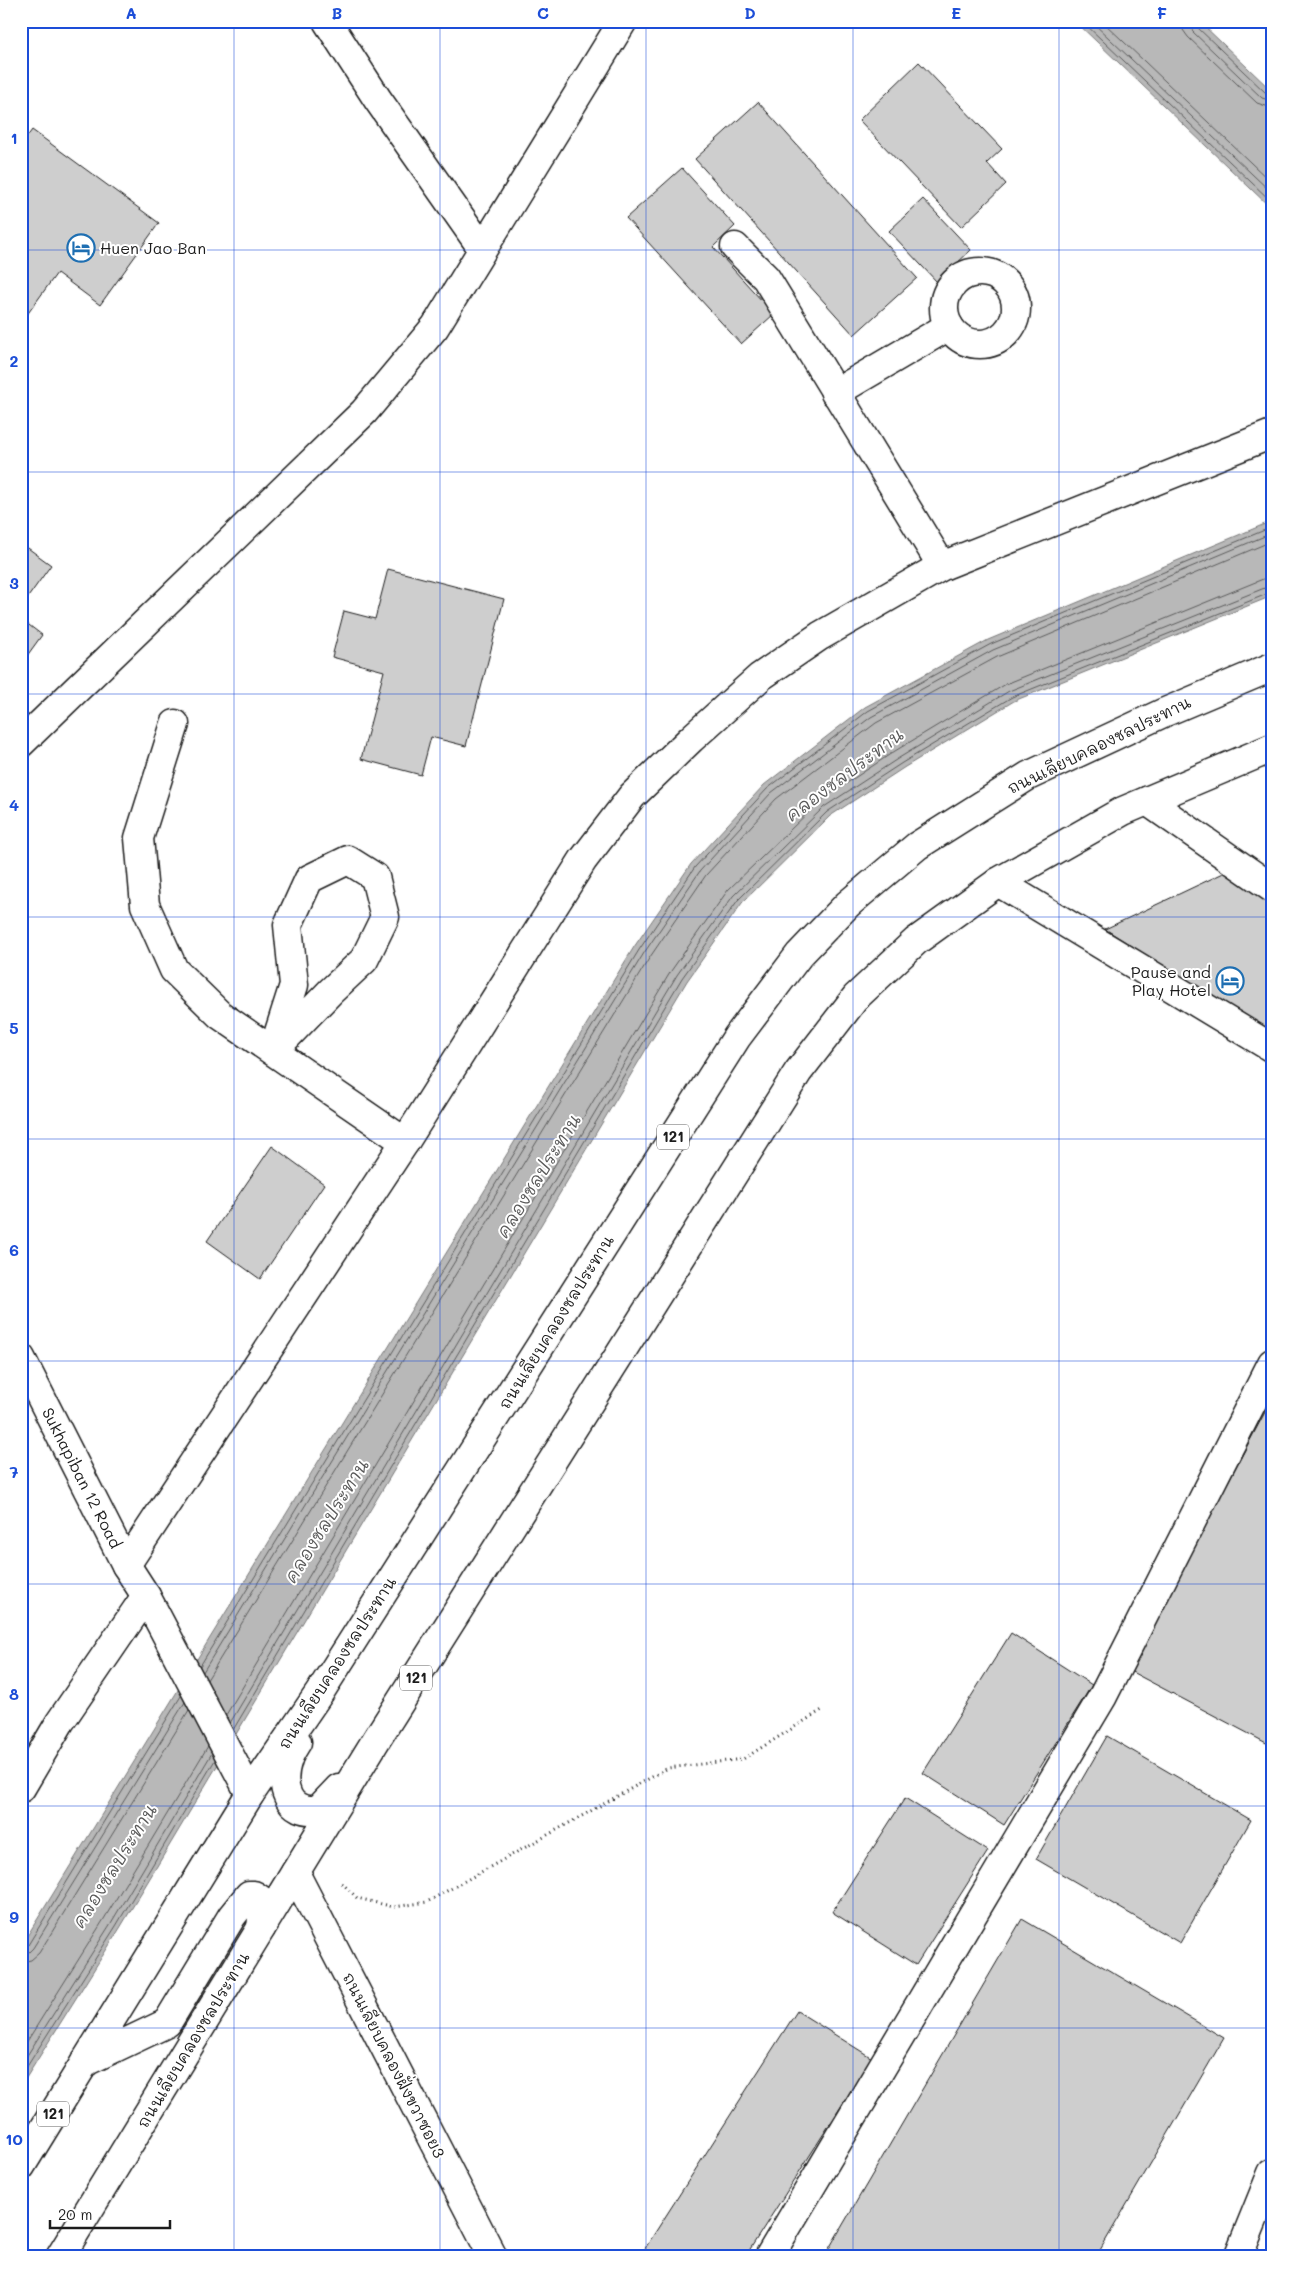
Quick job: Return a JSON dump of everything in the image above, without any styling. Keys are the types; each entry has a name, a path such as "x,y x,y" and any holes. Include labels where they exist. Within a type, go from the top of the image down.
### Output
{"main road":[{"path":"327,21 378,100 482,248"},
{"path":"21,743 364,412 435,326 624,21"},
{"path":"735,247 766,278 942,566"},
{"path":"835,393 949,326"},
{"path":"126,1565 404,1142 583,860 632,796 691,739 760,677 820,636 942,566 1272,434"},
{"name":"ถนนเลียบคลองชลประทาน","path":"21,2166 250,1794 320,1692 737,1037 799,955 848,904 916,846 1028,776 1163,713 1272,667"},
{"path":"175,724 139,838 145,905 174,970 220,1015 404,1142"},
{"name":"ถนนเลียบคลองชลประทาน","path":"60,2257 378,1737 798,1072 856,997 916,941 998,882 1123,811 1272,748"},
{"path":"1147,801 1272,888"},
{"path":"348,860 375,878 385,917 364,960 331,991 274,1051 294,985 288,925 309,879 348,860"},
{"path":"998,882 1272,1048"},
{"name":"Sukhapiban 12 Road","path":"21,1358 126,1565 146,1596 250,1794"},
{"path":"769,2257 1103,1696 1272,1363"},
{"path":"21,1788 60,1722 146,1596"},
{"path":"320,1692 288,1759 286,1770 287,1794 295,1807 306,1810 319,1809 336,1793 378,1737"},
{"name":"ถนนเลียบคลองฝั่งขวาซอย3","path":"302,1862 493,2257"},
{"path":"86,2062 167,2023 232,1916 249,1896 254,1895 264,1902 261,1928"},
{"path":"1238,2257 1272,2173"}],"path":[{"path":"302,1862 357,1898 394,1906 427,1902 668,1768 743,1759 822,1710"}],"water":[{"path":"1075,21 1199,21 1272,91 1272,209"},
{"name":"คลองชลประทาน","path":"1272,521 1272,596 1014,701 905,767 830,816 742,903 687,981 120,1928 21,2086 21,1946 634,947 691,864 764,785 865,707 988,640"}],"building":[{"path":"919,62 1002,149 987,163 1006,184 961,227 859,120"},
{"path":"758,102 917,278 854,335 695,159"},
{"name":"Huen Jao Ban","path":"32,130 159,223 100,305 57,273 21,323 21,145"},
{"path":"682,168 735,226 713,247 774,314 741,344 626,218"},
{"path":"923,199 971,250 937,282 889,231"},
{"path":"21,543 51,565 21,607"},
{"path":"388,569 504,599 466,746 431,737 421,775 361,759 384,671 332,657 344,611 375,619"},
{"path":"21,619 42,635 21,664"},
{"name":"Pause and Play Hotel","path":"1234,868 1272,893 1272,1034 1105,929"},
{"path":"272,1146 324,1184 260,1279 207,1241"},
{"path":"1272,1399 1272,1746 1128,1670"},
{"path":"1011,1633 1092,1685 1004,1825 923,1773"},
{"path":"1107,1736 1251,1820 1180,1943 1036,1859"},
{"path":"905,1798 988,1851 916,1965 832,1912"},
{"path":"1022,1919 1224,2038 1096,2257 824,2257"},
{"path":"797,2011 872,2058 745,2257 655,2257 644,2250"}],"place":[{"name":"Huen Jao Ban","path":"81,248"},
{"name":"Pause and Play Hotel","path":"1230,981"}]}
